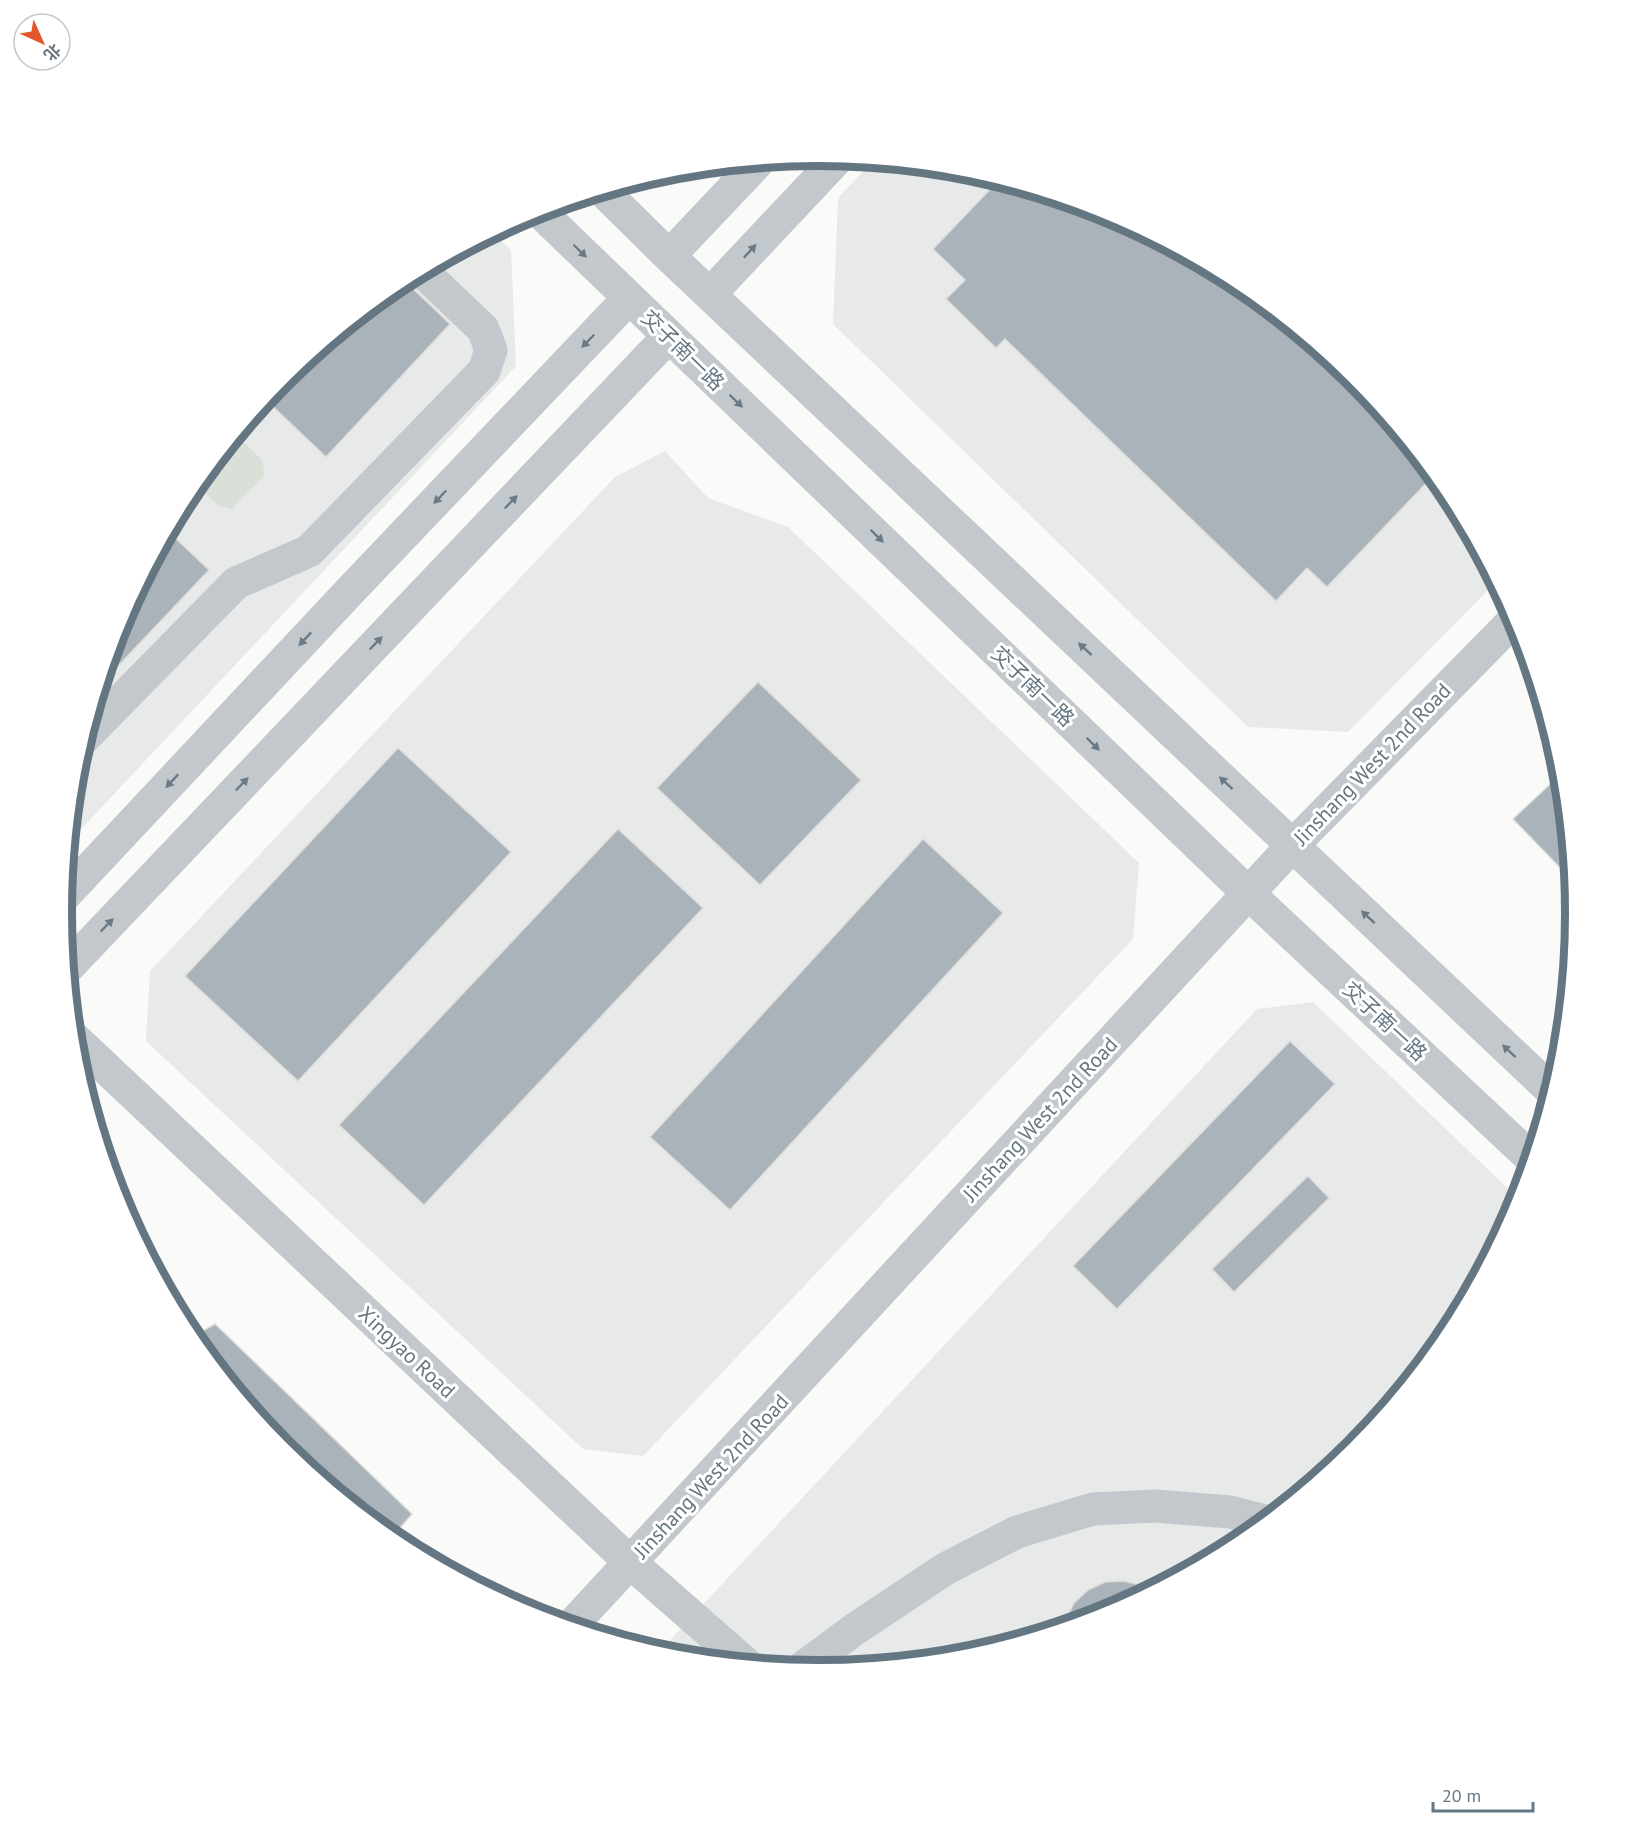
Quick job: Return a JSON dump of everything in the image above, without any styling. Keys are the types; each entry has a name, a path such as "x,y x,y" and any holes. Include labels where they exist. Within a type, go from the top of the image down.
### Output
{"street":[{"path":"710,294 830,166"},
{"path":"669,256 750,170"},
{"path":"609,197 1545,1084"},
{"name":"交子南一路","path":"546,218 1248,893 1525,1153"},
{"path":"96,726 236,583 309,551 484,371 491,350 483,329 428,277"},
{"path":"73,886 358,582 629,298"},
{"path":"74,961 669,336"},
{"name":"Jinshang West 2nd Road","path":"577,1619 1248,893 1507,626"},
{"name":"Xingyao Road","path":"84,1048 631,1563 735,1654"},
{"path":"813,1660 945,1569 1017,1532 1093,1509 1155,1506 1230,1512 1255,1518"}],"shaded area":[{"path":"866,168 964,181 1012,192 1104,223 1149,243 1192,267 1233,292 1311,352 1380,421 1439,498 1490,588 1348,732 1248,727 833,324 838,198"},
{"path":"499,238 511,250 516,366 76,834 86,767 97,720 129,627 172,540 198,498 257,421 326,352 364,321 404,292"},
{"path":"241,440 262,460 265,475 232,509 219,506 203,491"},
{"path":"665,451 708,498 788,527 1139,863 1133,939 643,1456 583,1449 146,1041 150,971 615,477"},
{"path":"1313,1002 1511,1191 1488,1243 1465,1286 1439,1328 1380,1405 1311,1474 1233,1534 1149,1583 1058,1620 964,1645 867,1658 818,1660 770,1658 721,1653 667,1644 1257,1009"}],"building":[{"path":"992,187 1058,206 1149,243 1233,292 1311,352 1380,421 1427,482 1327,587 1307,568 1276,601 1005,339 996,348 946,299 965,280 933,249"},
{"path":"412,287 450,324 326,457 272,405 326,352 364,321"},
{"path":"174,537 209,570 112,672 149,583"},
{"path":"758,682 861,780 760,885 657,788"},
{"path":"398,748 511,852 298,1081 185,976"},
{"path":"1553,781 1559,816 1563,871 1513,819"},
{"path":"618,829 703,908 424,1205 339,1125"},
{"path":"923,839 1003,913 730,1210 650,1137"},
{"path":"1290,1041 1335,1084 1117,1309 1073,1266"},
{"path":"1308,1176 1329,1198 1234,1292 1212,1269"},
{"path":"215,1324 412,1514 398,1530 326,1474 291,1441 257,1405 201,1332"},
{"path":"1123,1581 1143,1586 1067,1617 1074,1603 1088,1590 1105,1582"}]}
